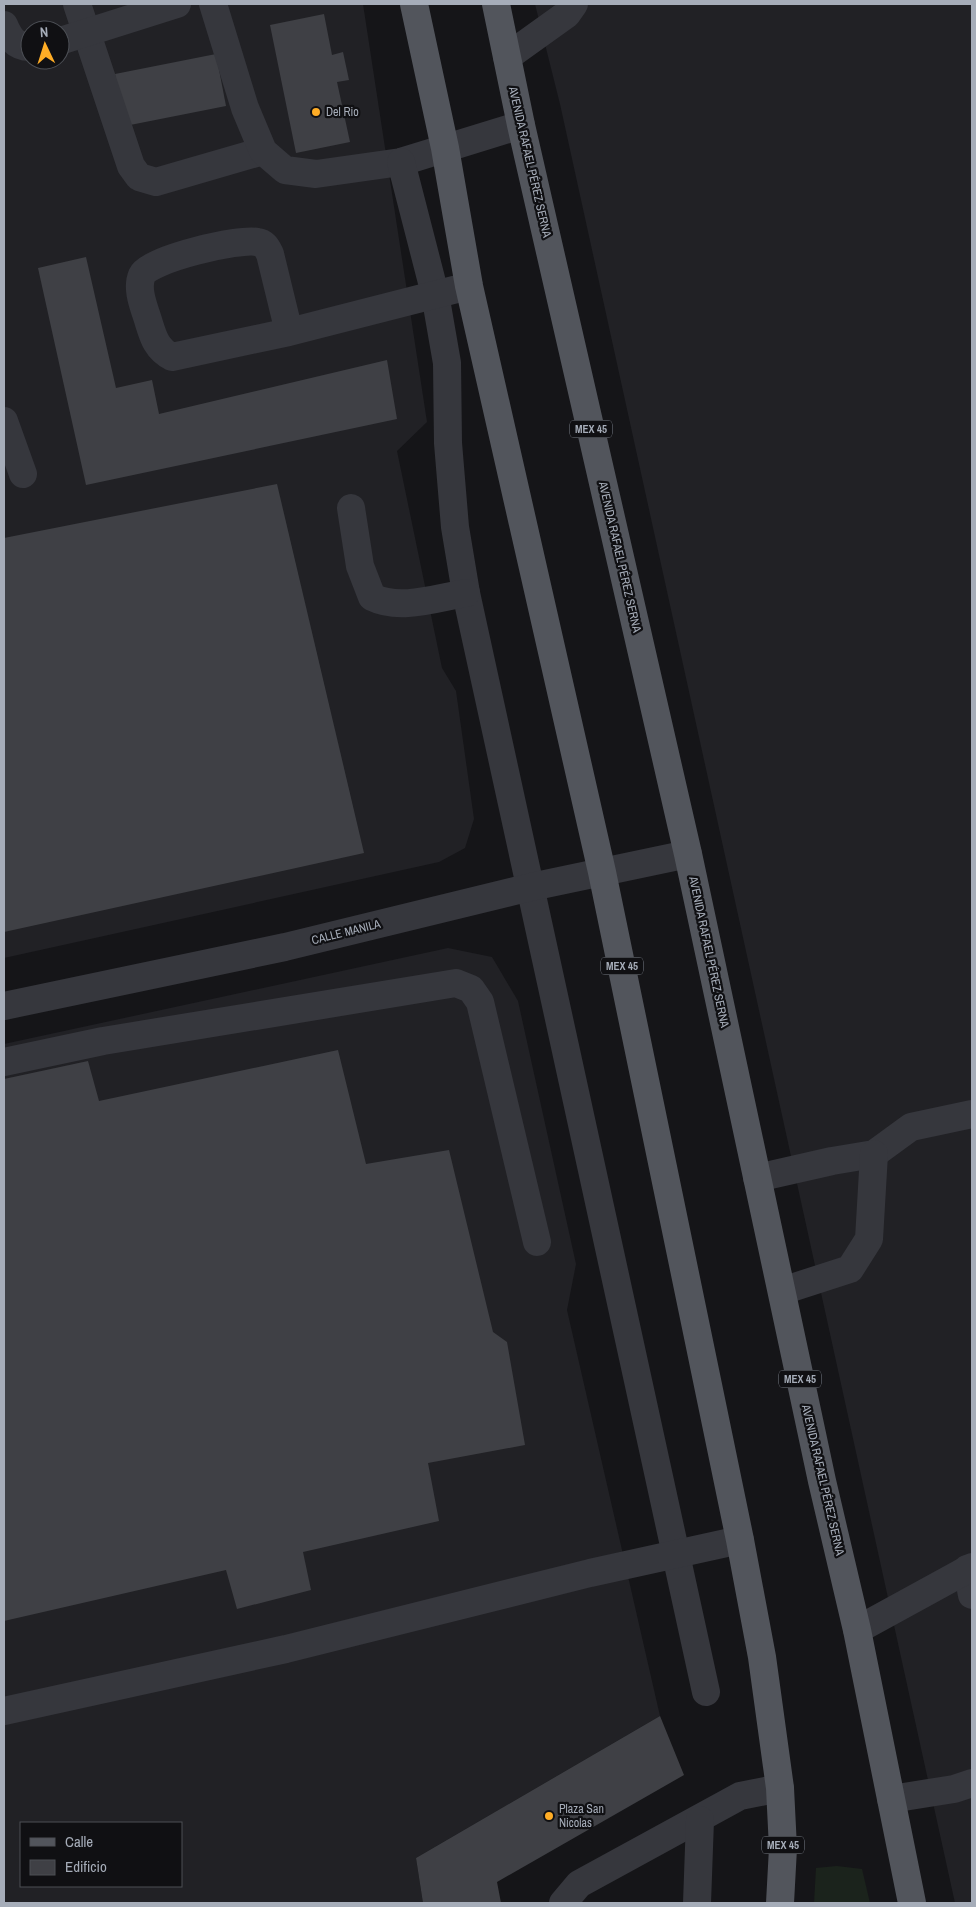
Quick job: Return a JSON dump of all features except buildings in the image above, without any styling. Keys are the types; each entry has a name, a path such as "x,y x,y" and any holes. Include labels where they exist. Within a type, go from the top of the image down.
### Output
{"main road":[{"name":"MEX 45","path":"414,4 444,148 469,286 602,872 740,1540 762,1657 780,1788 783,1848 780,1903"},
{"name":"AVENIDA RAFAEL PÉREZ SERNA","path":"496,4 521,125 688,854 856,1630 912,1903"}],"street":[{"path":"77,4 131,166 139,177 156,182 263,151"},
{"path":"70,38 177,4"},
{"path":"213,4 245,108 263,151 285,170 316,174 401,162 521,125"},
{"path":"507,57 567,14 574,4"},
{"path":"4,25 9,38 20,45"},
{"path":"401,162 435,294 447,363 448,452 455,527 466,593 706,1692"},
{"path":"289,332 270,254 260,242 243,241 172,256 150,266 142,273 140,281 142,299 156,344 163,352 172,357 289,332 469,286"},
{"path":"4,421 22,474"},
{"path":"351,508 360,566 372,597 382,602 401,603 466,593"},
{"name":"CALLE MANILA","path":"4,1006 285,947 531,886 688,854"},
{"path":"4,1062 103,1041 456,983 471,989 480,1002 537,1242"},
{"path":"757,1178 832,1161 874,1154 911,1127 972,1114"},
{"path":"782,1291 850,1269 869,1239 874,1154"},
{"path":"4,1711 286,1649 677,1553 740,1540"},
{"path":"856,1630 934,1590 971,1577"},
{"path":"891,1799 954,1789 972,1783"},
{"path":"563,1903 578,1884 700,1820 740,1796 780,1788"},
{"path":"697,1903 700,1820"}],"shaded area":[{"path":"4,4 363,4 427,422 397,451 442,668 456,691 474,819 465,848 439,862 4,958"},
{"path":"535,4 972,4 972,1903 955,1903 560,104"},
{"path":"448,948 492,957 518,1001 576,1264 567,1310 660,1716 416,1858 423,1903 4,1903 4,1044"},
{"path":"837,1866 862,1869 870,1903 814,1903 816,1868"}],"place":[{"name":"Del Rio","path":"316,112"},
{"name":"Plaza San Nicolas","path":"549,1816"}]}
